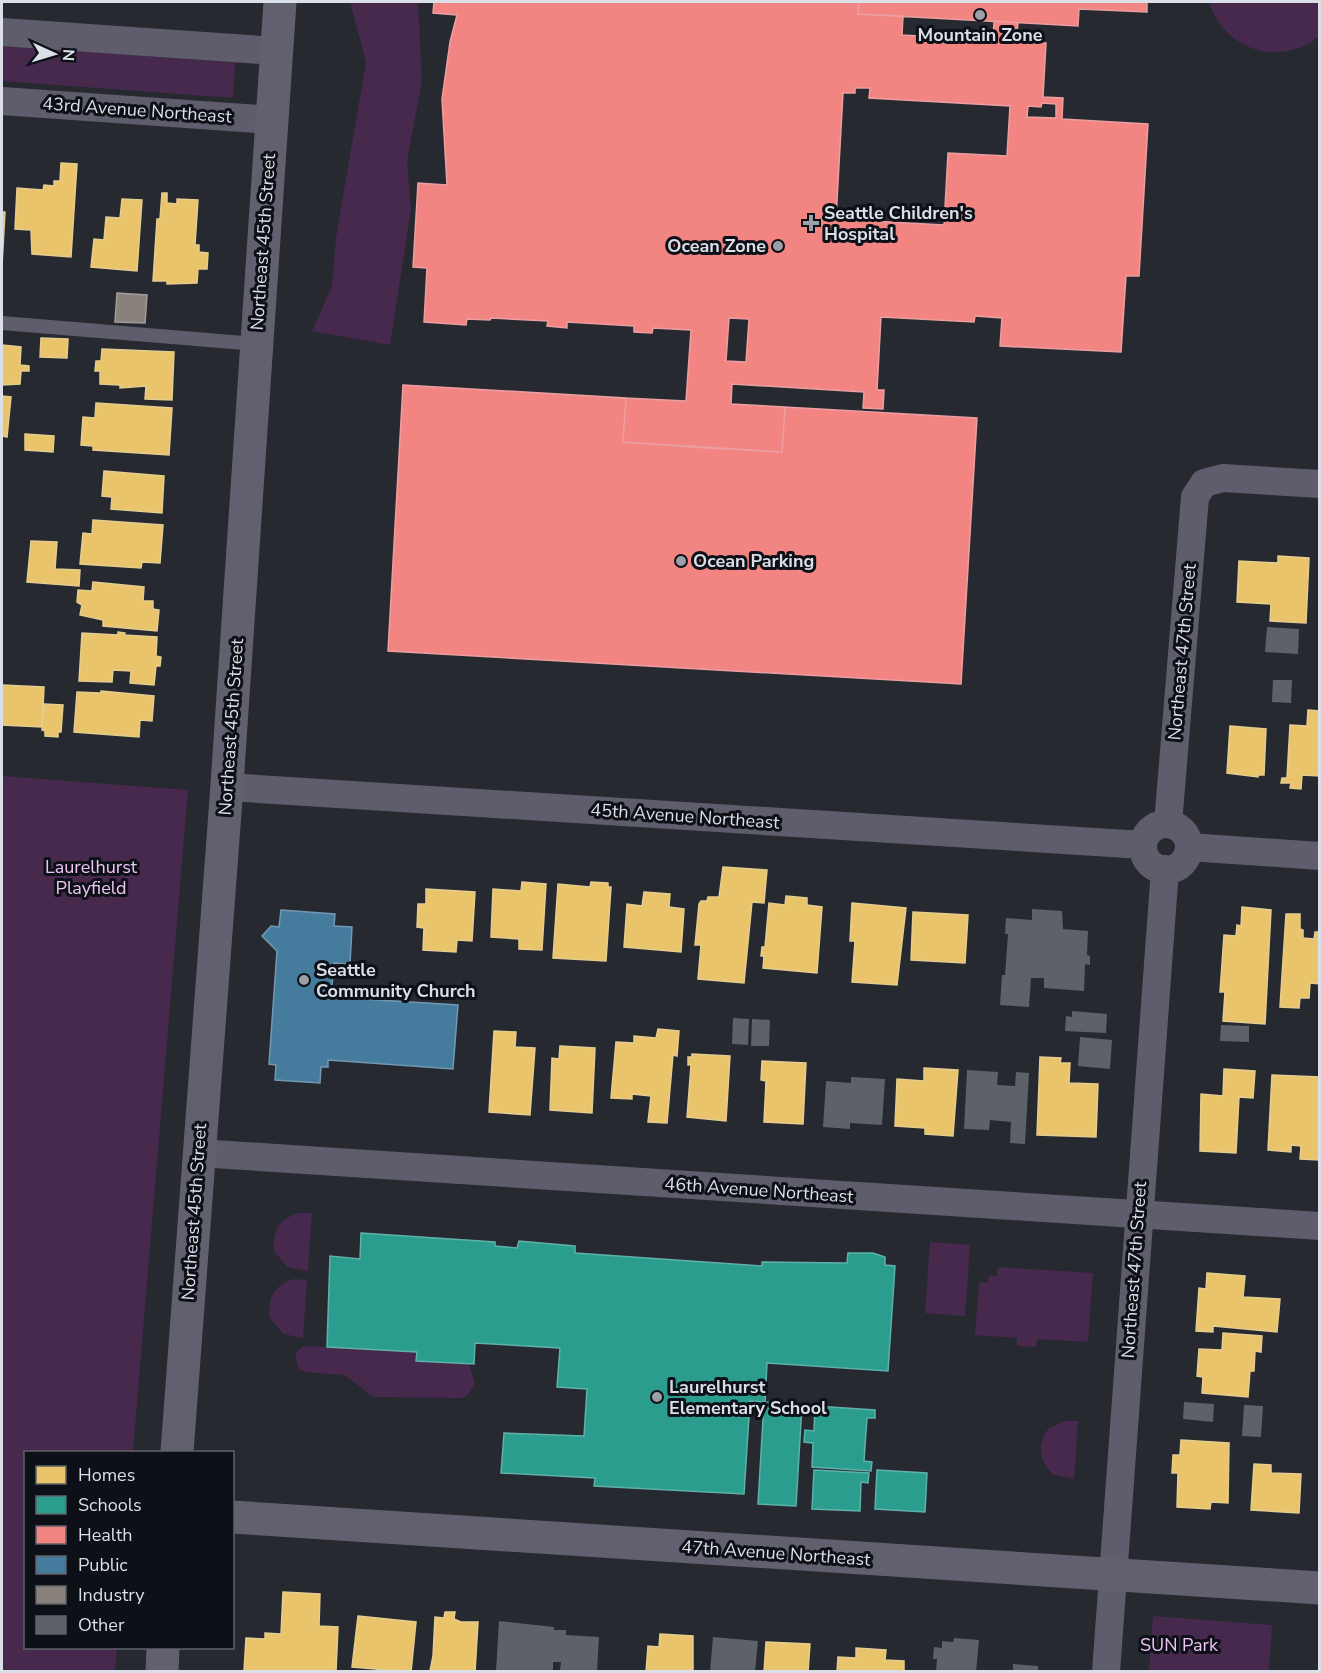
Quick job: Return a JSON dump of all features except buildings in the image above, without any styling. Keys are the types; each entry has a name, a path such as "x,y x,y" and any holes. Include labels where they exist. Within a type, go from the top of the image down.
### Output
{"street":[{"name":"Northeast 45th Street","path":"177,1451 227,787 280,2"},
{"path":"2,32 276,51"},
{"name":"43rd Avenue Northeast","path":"2,100 272,120"},
{"name":"Northeast 47th Street","path":"1168,824 1195,497 1204,483 1223,478 1320,484"},
{"name":"45th Avenue Northeast","path":"227,787 1143,845"},
{"path":"1168,824 1184,832 1189,847 1183,862 1177,867 1165,869 1154,867 1148,861 1143,845 1151,829 1168,824"},
{"path":"1189,847 1320,855"},
{"name":"Northeast 47th Street","path":"1106,1671 1165,869"},
{"name":"46th Avenue Northeast","path":"198,1153 1320,1226"},
{"name":"47th Avenue Northeast","path":"234,1517 1320,1588"},
{"path":"162,1671 163,1649"}],"lane":[{"path":"2,323 256,344"}],"green space":[{"path":"350,2 418,2 422,81 407,161 411,209 390,345 312,331 332,286 336,238 366,62"},
{"path":"1209,2 1319,2 1319,36 1304,46 1287,51 1271,52 1255,49 1240,42 1227,32 1216,18"},
{"path":"2,45 235,63 233,98 2,81"},
{"name":"Laurelhurst Playfield","path":"2,776 188,790 133,1451 24,1451 24,1649 117,1649 115,1671 2,1671"},
{"path":"299,1213 312,1213 308,1271 287,1267 274,1251 274,1237 279,1226 287,1218"},
{"path":"930,1242 970,1245 965,1316 925,1313"},
{"path":"997,1267 1093,1273 1088,1342 1037,1339 1036,1347 1017,1346 1017,1338 975,1335 979,1282 988,1283 989,1275 997,1276"},
{"path":"294,1279 307,1280 303,1338 283,1334 270,1318 271,1298 277,1288"},
{"path":"304,1346 417,1352 416,1361 469,1364 475,1384 468,1395 462,1398 373,1397 345,1375 305,1372 299,1369 295,1357 298,1350"},
{"path":"1065,1421 1078,1421 1074,1479 1054,1475 1042,1459 1041,1453 1042,1441 1048,1429"},
{"name":"SUN Park","path":"1153,1616 1272,1625 1269,1671 1149,1671"}],"place":[{"name":"Mountain Zone","path":"980,15"},
{"name":"Seattle Children's Hospital","path":"811,223"},
{"name":"Ocean Zone","path":"778,246"},
{"name":"Ocean Parking","path":"681,561"},
{"name":"Seattle Community Church","path":"304,980"},
{"name":"Laurelhurst Elementary School","path":"657,1397"}]}
